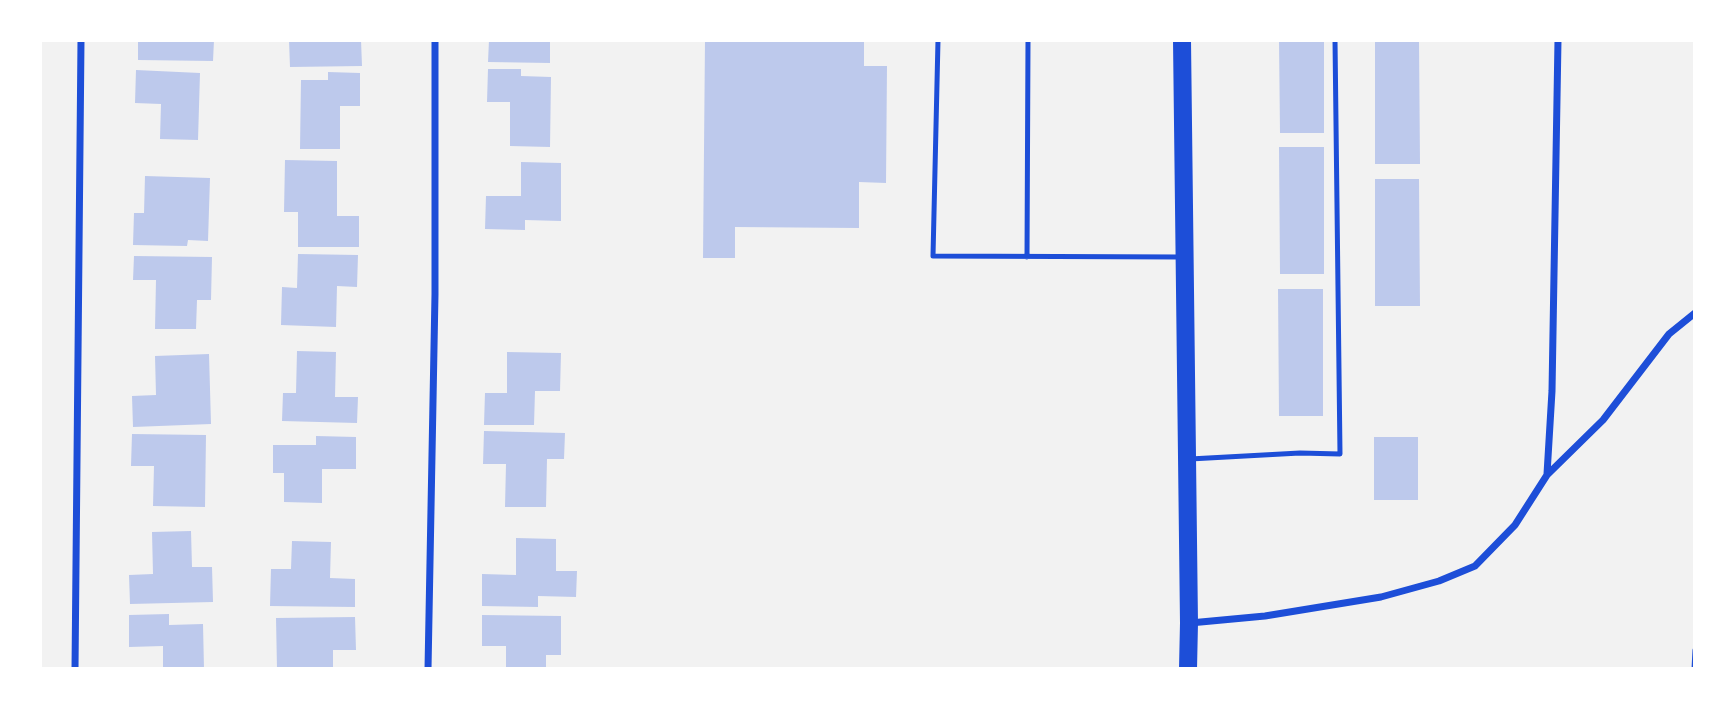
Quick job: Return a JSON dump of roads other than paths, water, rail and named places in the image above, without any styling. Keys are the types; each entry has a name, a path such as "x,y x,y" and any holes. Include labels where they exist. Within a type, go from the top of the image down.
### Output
{"main road":[{"path":"1182,40 1188,669"}],"street":[{"path":"75,669 81,40"},
{"path":"428,669 435,294 435,40"},
{"path":"1547,475 1552,391 1558,40"},
{"path":"1189,623 1265,616 1381,597 1439,581 1475,566 1515,525 1547,475 1603,420 1669,334 1695,313"}],"lane":[{"path":"938,40 933,256 1183,257"},
{"path":"1027,257 1028,40"},
{"path":"1186,460 1340,453 1335,40"},
{"path":"1694,669 1695,650"}]}
